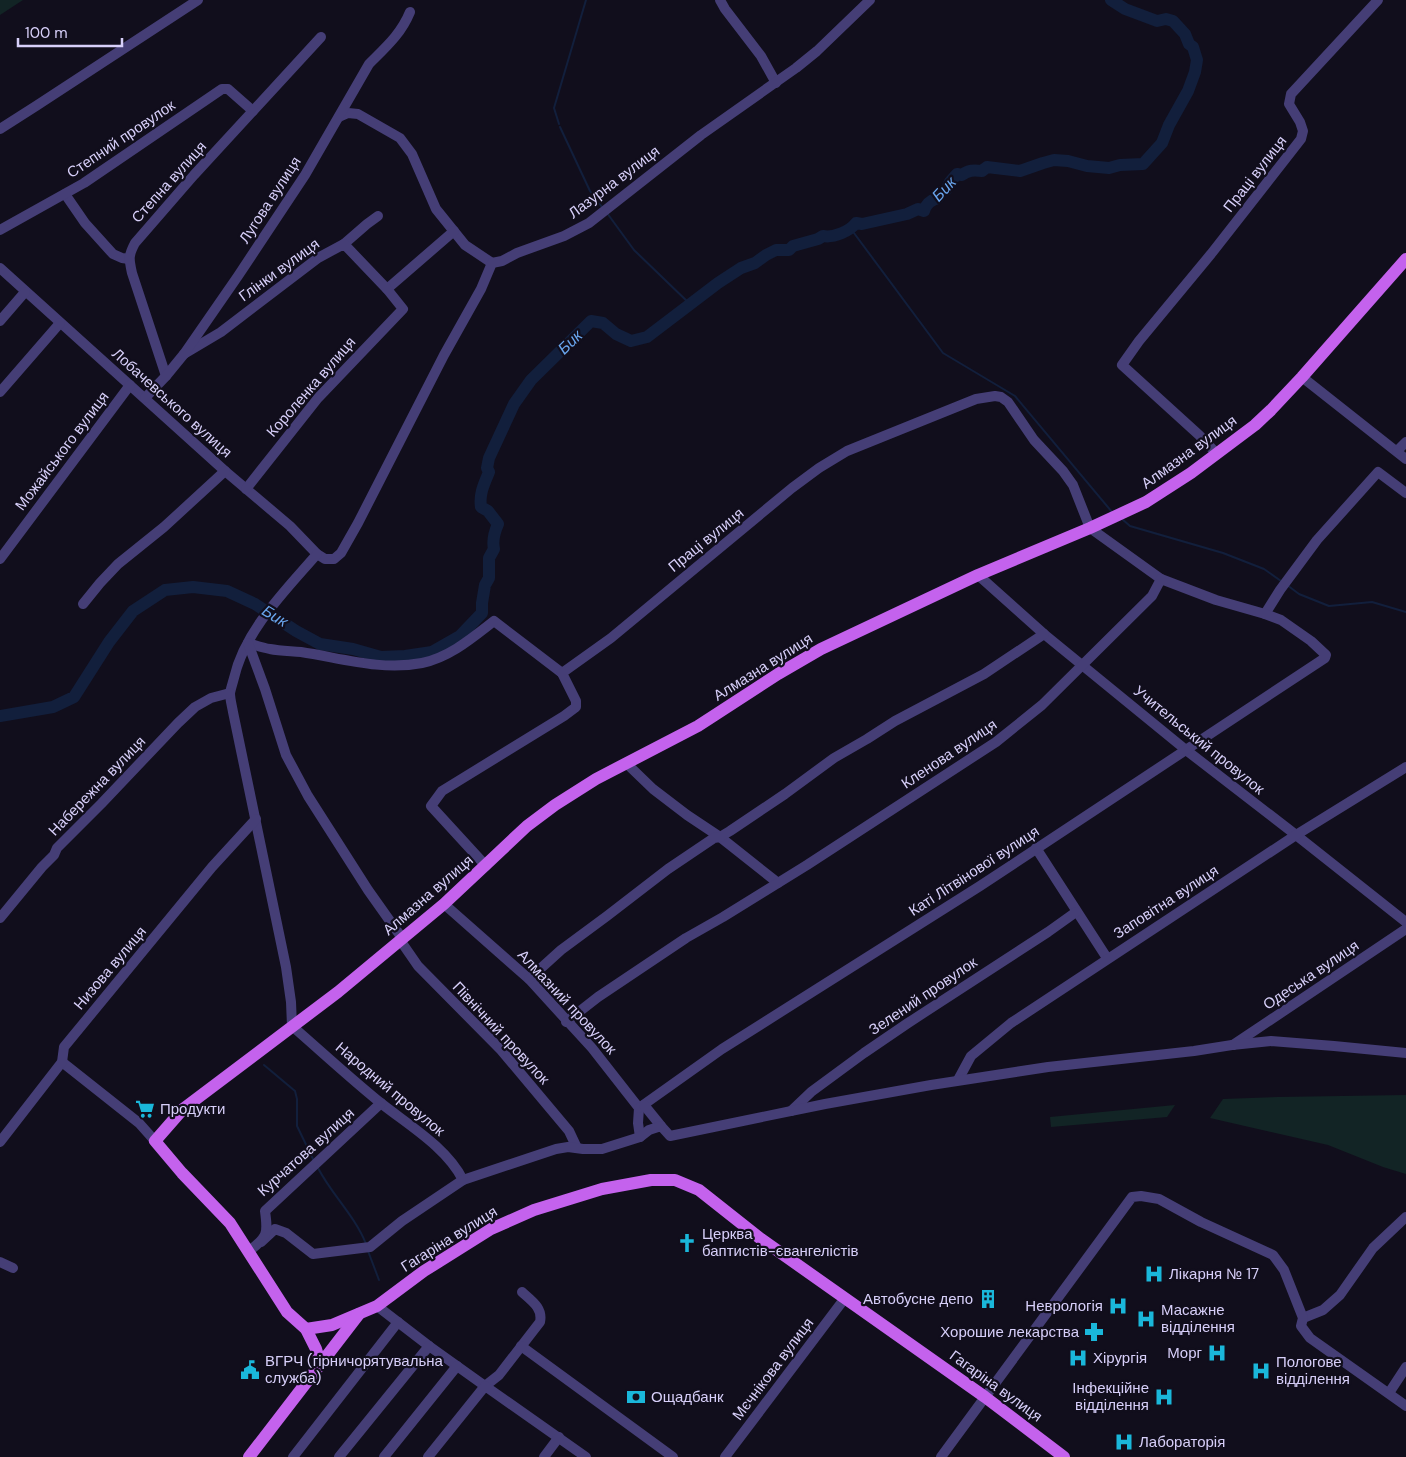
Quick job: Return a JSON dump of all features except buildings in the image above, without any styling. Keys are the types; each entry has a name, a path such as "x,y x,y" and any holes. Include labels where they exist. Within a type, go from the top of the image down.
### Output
{"main road":[{"name":"Алмазна вулиця","path":"155,1142 183,1110 338,992 444,904 527,826 555,805 596,779 698,726 820,649 978,575 1125,512 1146,502 1191,473 1271,410 1406,259"},
{"path":"155,1142 230,1223 287,1312 306,1329 316,1348 319,1359 318,1366"},
{"name":"Гагаріна вулиця","path":"306,1329 332,1325 377,1306 424,1272 491,1229 534,1210 602,1189 651,1180 675,1180 700,1190 762,1239 985,1397 1064,1457"},
{"path":"249,1457 359,1314"}],"street":[{"path":"0,129 198,0"},
{"path":"720,0 761,56 776,83"},
{"name":"Лазурна вулиця","path":"492,263 502,261 517,253 564,236 589,222 688,145 776,83 817,51 870,0"},
{"name":"Праці вулиця","path":"1217,454 1199,435 1122,365 1139,341 1211,254 1301,139 1303,131 1300,122 1289,104 1291,94 1378,0"},
{"name":"Лугова вулиця","path":"144,398 184,354 305,175 369,64 384,50 404,26 410,12"},
{"name":"Степна вулиця","path":"129,259 130,252 135,243 194,175 321,37"},
{"name":"Степний провулок","path":"0,230 65,194 139,147 222,90 228,88 253,111"},
{"path":"292,1026 286,967 230,693 242,654 277,599 321,557 334,559 341,553 399,446 444,355 481,289 492,263 465,245 436,209 412,154 400,138 358,114 348,113 340,117"},
{"path":"65,194 85,223 113,254 129,259 166,376"},
{"path":"344,244 378,216"},
{"path":"387,289 454,231"},
{"name":"Глінки вулиця","path":"184,354 222,332 318,258 344,244 387,289 403,309"},
{"name":"Лобачевського вулиця","path":"0,268 225,471 290,526 321,557"},
{"path":"0,321 25,292"},
{"name":"Короленка вулиця","path":"246,489 318,398 403,309"},
{"path":"0,392 60,323"},
{"path":"1302,377 1406,459"},
{"name":"Можайського вулиця","path":"0,559 130,385"},
{"name":"Праці вулиця","path":"562,673 611,638 792,488 820,468 847,451 976,399 995,396 1008,402 1034,440 1063,471 1072,485 1090,528"},
{"path":"1397,451 1406,442"},
{"path":"83,604 118,564 164,527 225,471"},
{"path":"1090,528 1160,579 1216,600 1265,614 1280,590 1317,540 1378,472 1406,493"},
{"name":"Учительський провулок","path":"978,575 1044,634 1186,750 1406,922"},
{"name":"Кленова вулиця","path":"566,1022 598,997 686,938 778,883 996,742 1042,705 1152,596 1160,579"},
{"name":"Каті Літвінової вулиця","path":"642,1107 722,1049 980,886 1326,658 1326,655 1294,629 1281,620 1265,614"},
{"path":"248,643 270,649 302,652 370,664 423,662 464,644 494,620 562,673 576,700 576,707 442,792 431,806 486,866"},
{"path":"529,979 561,950 668,869 714,838 720,837 785,794 834,758 895,720 984,674 1044,634"},
{"name":"Північний провулок","path":"248,643 265,688 286,755 308,796 368,890 418,966 501,1050 569,1131 577,1148"},
{"name":"Набережна вулиця","path":"0,918 54,855 57,848 178,723 195,707 211,698 230,693"},
{"path":"627,764 653,789 720,837 778,883"},
{"name":"Заповітна вулиця","path":"958,1080 971,1056 1011,1022 1296,835 1406,767"},
{"name":"Низова вулиця","path":"0,1142 62,1062 64,1047 212,867 256,819"},
{"path":"1036,848 1107,958"},
{"name":"Алмазний провулок","path":"444,904 529,979 661,1126"},
{"name":"Зелений провулок","path":"791,1112 817,1088 864,1053 1076,912"},
{"name":"Одеська вулиця","path":"1232,1045 1406,929"},
{"name":"Народний провулок","path":"292,1026 382,1104 424,1136 456,1168 463,1180"},
{"path":"249,1251 275,1229 286,1232 313,1254 365,1248 463,1180 556,1149 568,1147 602,1150 640,1137 649,1130 661,1126 670,1136 825,1104 958,1080 1048,1066 1271,1041 1406,1054"},
{"path":"62,1062 140,1124 155,1142"},
{"name":"Курчатова вулиця","path":"261,1242 266,1234 265,1211 382,1104"},
{"path":"640,1137 638,1123 642,1107"},
{"path":"941,1457 1132,1197 1141,1196 1159,1199 1201,1222 1273,1255 1284,1270 1302,1322 1310,1338 1406,1406"},
{"path":"1302,1322 1323,1310 1340,1296 1373,1248 1406,1217"},
{"path":"0,1262 13,1268"},
{"path":"428,1457 485,1386 499,1375 540,1322 541,1316 538,1307 522,1292"},
{"name":"Мєчнікова вулиця","path":"725,1457 845,1298"},
{"path":"377,1306 429,1346 586,1457"},
{"path":"292,1457 398,1322"},
{"path":"339,1457 429,1346"},
{"path":"521,1346 672,1457"},
{"path":"384,1457 457,1366"},
{"path":"1389,1393 1406,1367"},
{"path":"544,1457 559,1437"}],"shaded area":[{"path":"0,0 23,0 0,15"},
{"path":"1406,1095 1406,1174 1328,1145 1210,1118 1223,1099"},
{"path":"1175,1105 1167,1117 1051,1127 1050,1117"}],"waterway":[{"path":"559,124 554,108 586,0"},
{"name":"Бик","path":"0,716 53,707 74,697 109,642 133,611 165,590 193,587 227,591 255,604 296,631 320,644 353,649 381,657 432,652 460,636 482,613 485,585 489,578 489,558 494,549 494,536 498,524 488,511 481,507 482,489 489,472 487,468 489,458 514,404 531,380 591,321 603,323 616,334 631,341 647,337 718,283 741,268 755,263 776,250 789,250 793,246 823,236 837,235 850,229 856,223 862,224 907,214 918,209 924,211 929,203 946,190 957,174 962,175 971,171 982,171 987,167 1020,171 1054,160 1109,168 1120,165 1143,164 1162,143 1169,125 1188,91 1197,60 1193,47 1189,44 1185,34 1173,21 1166,19 1157,21 1125,9 1111,0"},
{"path":"560,127 590,191 602,207"},
{"path":"607,213 634,250 691,305"},
{"path":"851,229 943,353 1015,396 1112,512"},
{"path":"1122,519 1130,526 1223,553 1264,569 1281,581"},
{"path":"1287,585 1299,594 1329,606 1372,602 1406,612"},
{"path":"264,1065 295,1091 297,1099 297,1126 314,1161"},
{"path":"318,1168 356,1224 366,1244"},
{"path":"368,1251 379,1280"}],"place":[{"name":"Продукти","path":"145,1109"},
{"name":"Церква баптистів-євангелістів","path":"687,1243"},
{"name":"Лікарня № 17","path":"1154,1274"},
{"name":"Автобусне депо","path":"988,1299"},
{"name":"Неврологія","path":"1118,1306"},
{"name":"Масажне відділення","path":"1146,1319"},
{"name":"Хорошие лекарства","path":"1094,1332"},
{"name":"Морг","path":"1217,1353"},
{"name":"Хірургія","path":"1078,1358"},
{"name":"ВГРЧ (гірничорятувальна служба)","path":"250,1370"},
{"name":"Пологове відділення","path":"1261,1371"},
{"name":"Ощадбанк","path":"636,1397"},
{"name":"Інфекційне відділення","path":"1164,1397"},
{"name":"Лабораторія","path":"1124,1442"}]}
